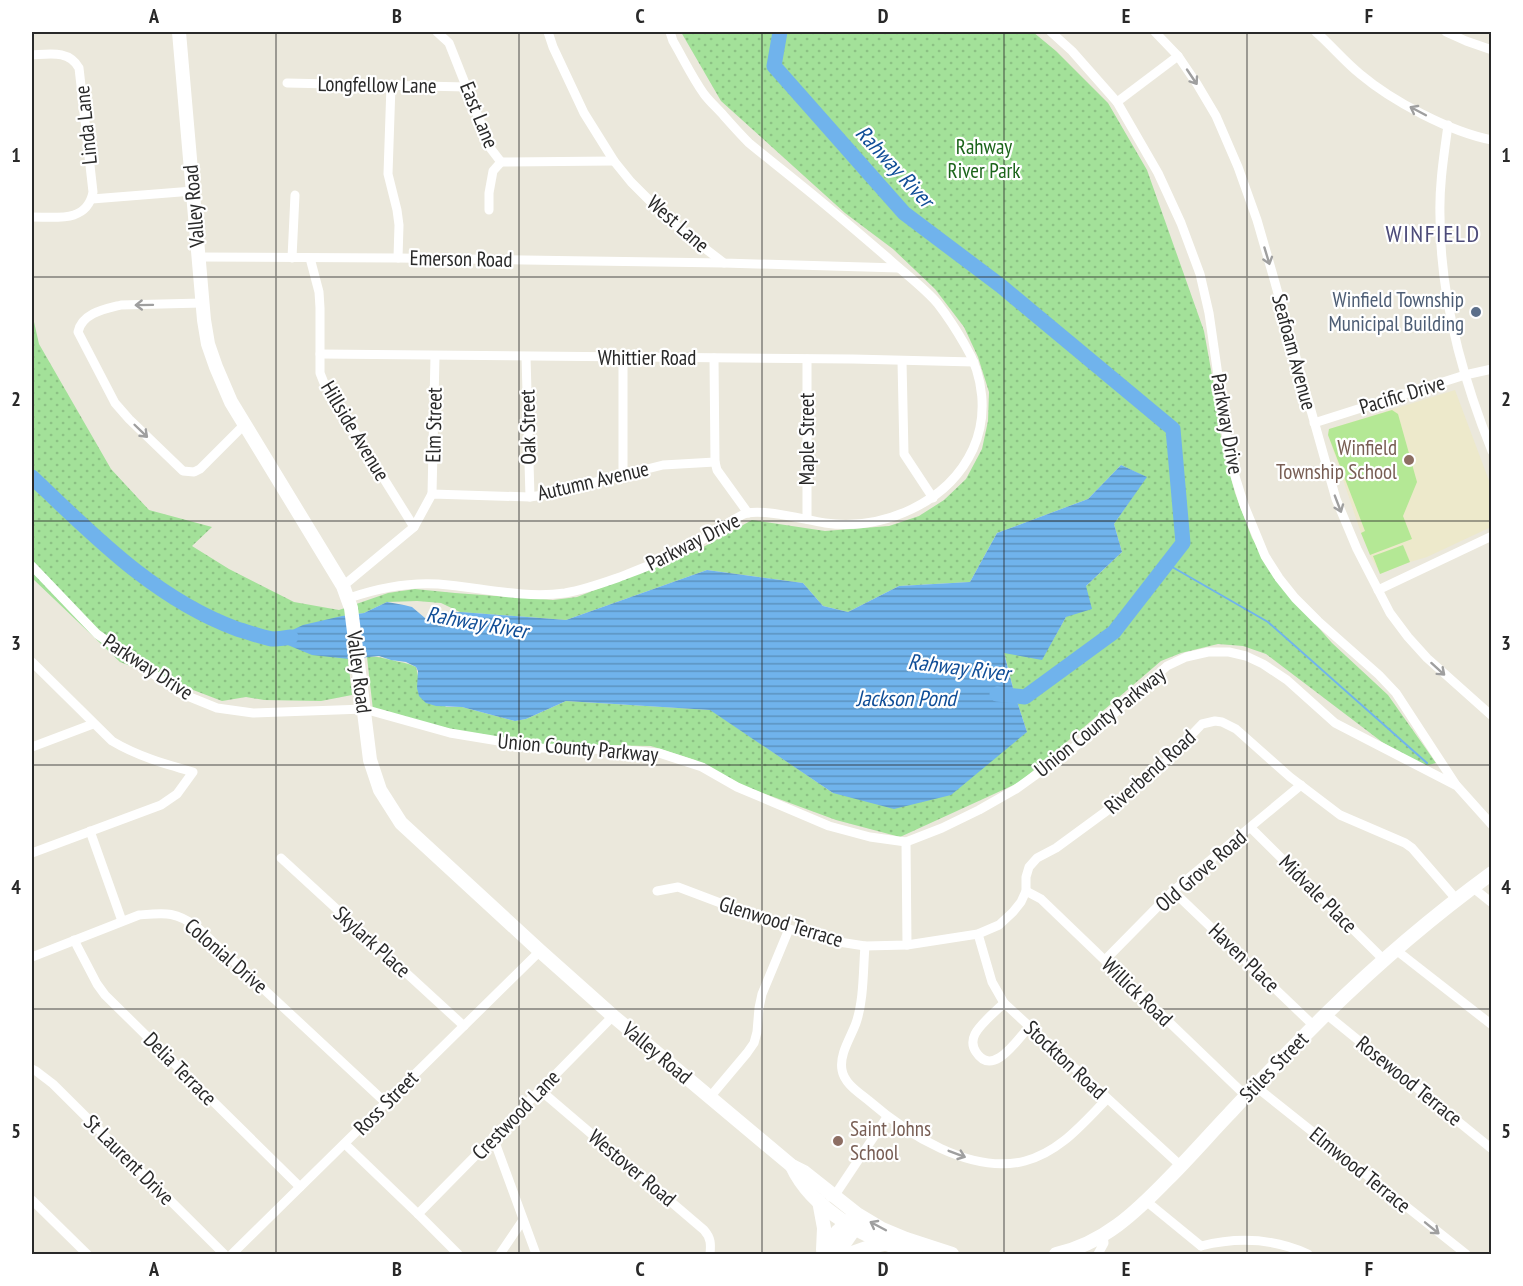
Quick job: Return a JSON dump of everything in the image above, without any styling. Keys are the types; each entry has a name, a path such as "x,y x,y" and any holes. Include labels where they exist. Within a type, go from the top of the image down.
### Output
{"street":[{"name":"Valley Road","path":"179,32 202,303 207,336 228,396 347,597 359,664 370,760 380,790 401,823 613,1016 792,1166 804,1172 857,1214"},
{"name":"East Lane","path":"437,32 449,44 491,149 501,162 614,161"},
{"name":"West Lane","path":"548,32 584,113 614,161 664,215 724,263 899,268"},
{"name":"Parkway Drive","path":"347,597 384,587 417,584 439,584 520,594 565,593 641,569 690,547 748,513 839,524 869,522 897,515 933,498 962,470 978,439 982,403 980,382 966,346 937,302 748,141 704,94 670,32"},
{"name":"Parkway Drive","path":"1051,32 1072,51 1117,102 1158,173 1182,223 1200,274 1209,313 1229,452 1244,505 1265,556 1295,598 1396,693 1457,786"},
{"name":"Seafoam Avenue","path":"1155,32 1178,56 1216,116 1238,167 1263,241 1336,499 1357,549 1390,613 1408,638 1491,716"},
{"path":"1316,32 1359,74 1386,93 1448,125 1491,140"},
{"path":"1446,32 1491,50"},
{"name":"Linda Lane","path":"32,55 65,55 79,68 92,198"},
{"path":"1117,102 1178,56"},
{"name":"Longfellow Lane","path":"287,83 467,87"},
{"path":"392,86 388,174 399,225 398,258"},
{"path":"1448,125 1441,180 1440,214 1444,282 1465,375 1491,452"},
{"path":"489,210 493,171 501,162"},
{"path":"32,218 77,214 84,210 92,198 193,191"},
{"path":"292,258 295,195"},
{"name":"Emerson Road","path":"198,257 724,263"},
{"name":"Hillside Avenue","path":"310,258 319,292 320,373 414,527"},
{"path":"202,303 121,305 85,319 78,332 115,403 183,471 194,472 200,469 245,424"},
{"name":"Whittier Road","path":"320,354 974,362"},
{"name":"Elm Street","path":"432,494 435,356"},
{"name":"Oak Street","path":"526,357 530,497"},
{"path":"623,358 623,475"},
{"path":"714,358 715,462 717,470 748,513"},
{"name":"Maple Street","path":"807,359 807,519"},
{"path":"902,361 904,454 933,498"},
{"name":"Pacific Drive","path":"1314,423 1465,375 1491,369"},
{"name":"Autumn Avenue","path":"432,494 530,497 650,467 673,463 715,462"},
{"path":"347,597 414,527 432,494"},
{"path":"1378,590 1491,536"},
{"name":"Parkway Drive","path":"32,566 97,634 180,693 217,708 253,713 364,709"},
{"name":"Union County Parkway","path":"364,709 450,733 541,748 659,753 702,767 737,787 829,825 870,837 906,842 942,828 1016,789 1087,738 1167,666 1186,657 1208,652 1229,652 1246,656 1263,664 1287,680 1335,723 1457,786 1491,825"},
{"path":"32,662 112,741 143,757 193,772 177,794 161,805 32,853"},
{"name":"Riverbend Road","path":"978,934 999,925 1021,902 1026,891 1029,867 1037,858 1056,848 1127,796 1156,772 1202,724 1208,722 1222,722 1236,729 1300,785 1340,814 1405,843 1457,900"},
{"path":"32,747 93,724"},
{"name":"Old Grove Road","path":"1105,960 1173,891 1300,785"},
{"name":"Midvale Place","path":"1251,828 1384,960"},
{"path":"90,831 122,921"},
{"path":"906,842 907,945"},
{"name":"Skylark Place","path":"281,858 464,1026"},
{"name":"Stiles Street","path":"1056,1254 1103,1235 1127,1219 1181,1166 1250,1091 1326,1014 1395,950 1491,873"},
{"name":"Glenwood Terrace","path":"657,891 678,887 789,929 838,942 865,946 907,945 978,934"},
{"path":"1472,887 1491,903"},
{"name":"Willick Road","path":"1026,891 1041,899 1250,1091"},
{"name":"Haven Place","path":"1173,891 1314,1026"},
{"name":"Colonial Drive","path":"32,957 139,915 178,915 197,927 386,1103"},
{"path":"710,1097 754,1042 762,994 789,929"},
{"name":"Stockton Road","path":"978,934 992,982 1004,1003 1181,1166"},
{"name":"Delia Terrace","path":"74,940 105,995 300,1187"},
{"path":"865,946 859,1010 845,1048 841,1067 842,1074 849,1084 887,1117 952,1152 972,1160 1004,1164 1026,1160 1056,1147 1107,1098"},
{"path":"1395,950 1491,1025"},
{"name":"Ross Street","path":"232,1254 540,951"},
{"path":"1004,1003 974,1035 973,1042 977,1054 987,1061 999,1059 1029,1027"},
{"name":"Rosewood Terrace","path":"1326,1014 1491,1149"},
{"name":"Crestwood Lane","path":"418,1214 613,1016"},
{"name":"St Laurent Drive","path":"32,1069 53,1084 224,1254"},
{"name":"Westover Road","path":"540,1090 704,1230 710,1237 710,1254"},
{"name":"Elmwood Terrace","path":"1250,1091 1466,1254"},
{"path":"823,1254 824,1228 819,1202 835,1196 887,1117"},
{"path":"493,1137 536,1254"},
{"path":"345,1144 458,1254"},
{"name":"Valley Road","path":"792,1166 797,1177 819,1202 850,1226"},
{"path":"32,1200 87,1254"},
{"path":"1146,1201 1200,1250 1232,1240 1262,1241 1292,1247 1308,1254"},
{"path":"837,1254 857,1214 882,1229 952,1254"},
{"path":"500,1254 523,1220"},
{"path":"823,1254 831,1240 850,1226"},
{"path":"850,1226 884,1244 909,1253"},
{"path":"1098,1254 1104,1243 1103,1235"},
{"path":"849,1254 884,1244"},
{"path":"70,1254 79,1246"}],"shaded area":[{"name":"Winfield Township School","path":"1455,390 1491,486 1491,527 1427,557 1380,574 1361,533 1328,435 1329,429"}],"green space":[{"name":"Rahway River Park","path":"681,32 1033,32 1056,51 1108,103 1147,170 1204,331 1222,445 1235,493 1252,538 1281,585 1332,643 1388,695 1436,763 1425,766 1382,742 1266,654 1243,646 1218,644 1181,653 1161,661 1020,782 900,837 836,820 746,787 695,760 651,746 524,744 499,741 373,710 367,657 407,663 416,667 418,676 446,707 462,707 515,721 526,719 566,701 711,710 833,793 1027,732 1004,652 1042,659 1086,586 1122,552 1114,524 1146,477 1121,465 1088,499 997,533 970,582 899,586 848,612 823,606 803,583 707,570 566,620 460,612 441,603 387,602 364,613 343,616 352,695 321,701 264,700 246,697 222,701 120,662 32,578 32,313 39,344 111,469 149,510 212,527 192,546 229,569 294,602 339,610 388,593 415,589 553,600 577,597 698,550 752,520 825,531 889,526 919,516 944,500 966,479 982,449 988,421 989,392 978,357 964,327 935,289 893,249 845,213 721,101"},
{"path":"1392,410 1398,414 1417,482 1403,516 1412,539 1370,555 1361,533 1365,531 1328,435 1329,429"},
{"path":"1403,545 1410,562 1380,574 1373,556"}],"water":[{"name":"Jackson Pond","path":"1121,465 1147,477 1114,524 1122,552 1086,586 1092,609 1066,617 1042,660 1004,653 1027,732 951,795 894,809 833,793 710,710 566,701 526,719 515,721 462,707 436,706 426,703 419,696 417,688 418,671 416,667 406,662 379,656 349,659 312,655 273,639 303,625 364,613 387,602 412,607 425,618 432,620 439,614 460,612 566,620 707,570 803,583 823,606 848,612 899,586 970,582 997,533 1088,499"}],"waterway":[{"name":"Rahway River","path":"780,32 774,66 904,213 1001,286 1173,429 1183,543 1114,632 1025,697 997,694"},
{"name":"Rahway River","path":"32,477 102,543 152,583 179,601 237,629 272,639 291,637"},
{"path":"1167,564 1268,622 1427,763"}],"place":[{"name":"Winfield Township Municipal Building","path":"1476,312"},
{"name":"Winfield Township School","path":"1409,460"},
{"name":"Saint Johns School","path":"838,1141"}],"district":[{"name":"WINFIELD","path":"1433,234"}]}
